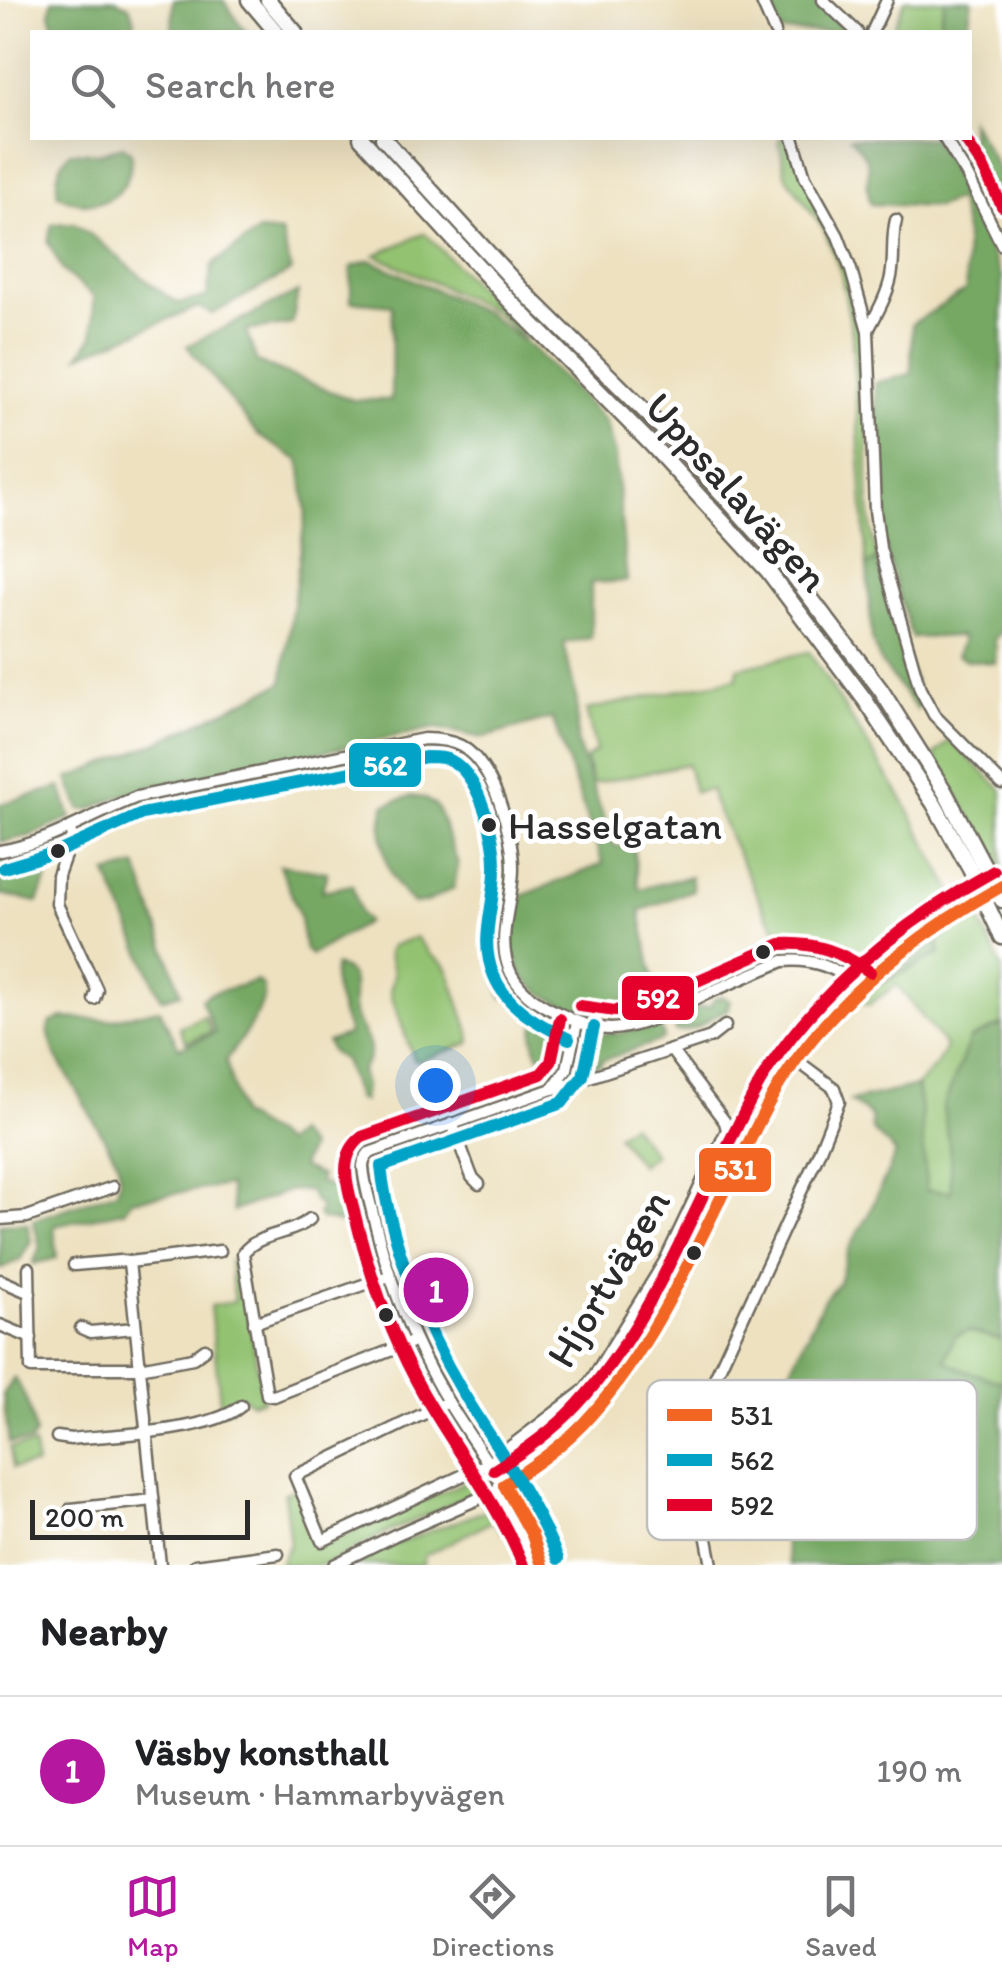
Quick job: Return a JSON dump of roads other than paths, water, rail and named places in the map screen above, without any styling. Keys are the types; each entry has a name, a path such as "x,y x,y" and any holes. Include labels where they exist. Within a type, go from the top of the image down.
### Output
{"highway":[{"path":"249,0 274,30"},
{"path":"268,0 293,30"},
{"name":"Uppsalavägen","path":"363,140 508,300 650,443 768,571 865,700 934,804 1002,937"},
{"name":"Uppsalavägen","path":"384,140 521,289 668,434 780,558 881,690 945,792 1002,900"}],"street":[{"path":"760,0 774,30"},
{"path":"823,0 856,30"},
{"path":"873,30 887,0"},
{"path":"793,140 805,176 838,236 868,331 874,510 880,548 920,688 934,715 1002,784"},
{"path":"945,140 966,172 1002,245"},
{"path":"868,331 892,275 892,233 896,220"},
{"path":"0,851 28,846 137,797 424,739 450,741 481,764 502,812 513,867 503,934 509,970 522,991 541,1005 577,1022 615,1029 643,1024 783,960 799,959 834,969 860,986"},
{"path":"69,828 72,836 58,876 57,904 97,990 94,999"},
{"path":"334,1565 504,1486 556,1448 603,1404 647,1342 734,1168 796,1060 860,986 913,940 974,900"},
{"path":"552,1089 567,1069 577,1022"},
{"path":"542,1565 532,1535 448,1402 415,1341 388,1276 364,1176 364,1160 369,1153 452,1123 711,1037 725,1026"},
{"name":"Hjortvägen","path":"448,1402 295,1476 322,1541 488,1463 586,1388 662,1265 727,1130 725,1122 670,1050"},
{"path":"714,1380 839,1102 834,1088 796,1060"},
{"path":"452,1123 472,1178 479,1184"},
{"path":"0,1219 27,1217 113,1187"},
{"path":"310,1219 302,1226 250,1243 242,1253 267,1395 274,1396 415,1341"},
{"path":"74,1264 129,1262 220,1250"},
{"path":"129,1262 160,1565"},
{"path":"28,1268 31,1368 139,1368 193,1358 205,1349"},
{"path":"254,1323 388,1276"},
{"path":"0,1280 30,1293"},
{"path":"0,1325 31,1338"},
{"path":"81,1328 90,1332 135,1328"},
{"path":"56,1438 188,1426 241,1406"},
{"path":"71,1509 153,1500"},
{"path":"706,1540 710,1565"},
{"path":"196,1565 278,1554"}],"place":[{"name":"Hasselgatan","path":"489,825"},
{"name":"Väsby konsthall","path":"436,1290"}]}
